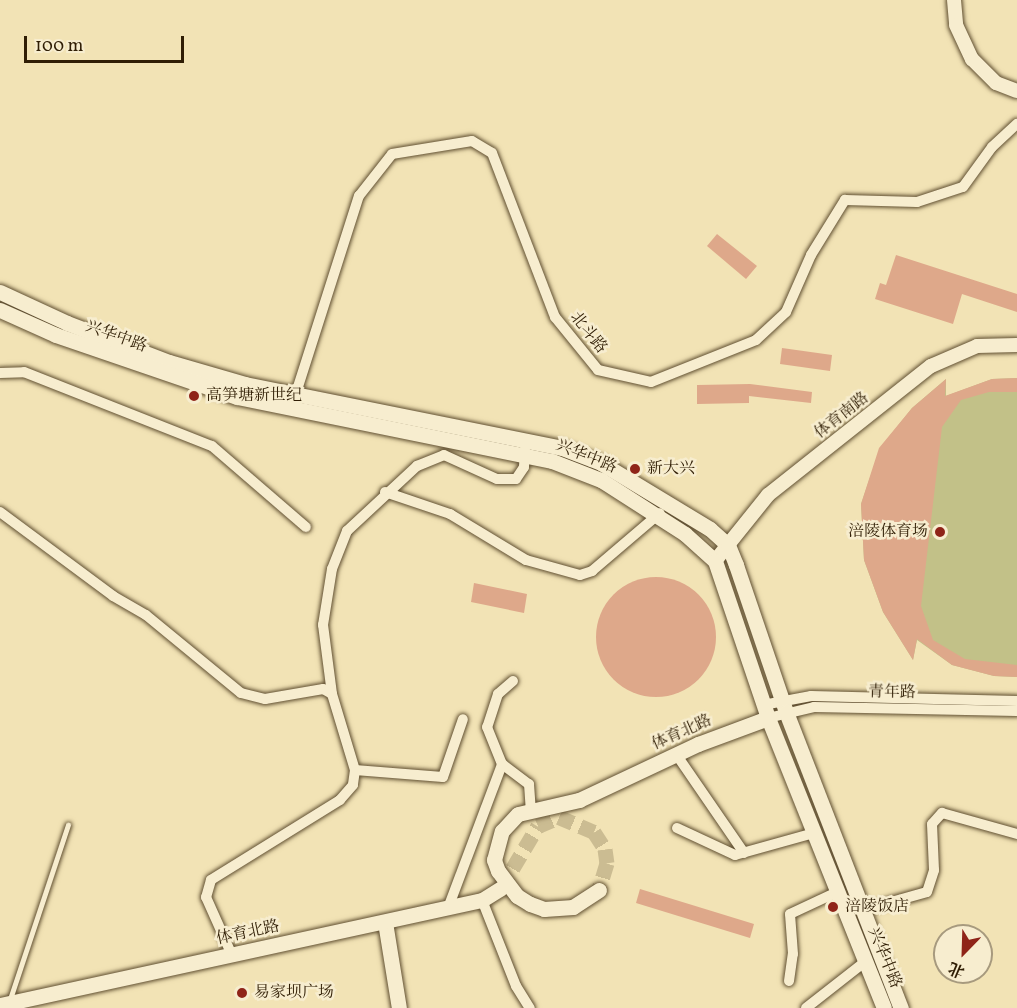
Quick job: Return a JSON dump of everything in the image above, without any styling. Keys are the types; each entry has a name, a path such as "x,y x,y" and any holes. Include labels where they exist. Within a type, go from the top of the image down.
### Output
{"main road":[{"path":"0,292 67,323 170,362 601,463 671,503 728,545 784,706 901,1008"},
{"name":"兴华中路","path":"0,310 56,335 237,397 525,446 601,480 658,515 715,561 765,712 884,1008"},
{"name":"体育北路","path":"599,890 573,908 560,910 537,907 517,896 498,872 496,848 508,822 531,810 579,800 765,712"},
{"name":"体育北路","path":"4,1004 448,908 482,900 501,888"},
{"path":"385,922 399,1008"}],"street":[{"path":"954,0 956,25 972,59 996,83 1017,91"},
{"name":"北斗路","path":"296,393 359,196 392,154 472,141 492,153 555,317 598,370 651,382 756,340 786,312 811,255 845,200 917,202 963,187 992,147 1017,124"},
{"name":"体育南路","path":"715,561 768,495 931,366 977,346 1017,345"},
{"path":"0,373 24,372 212,446 306,527"},
{"path":"232,955 206,897 211,880 340,800 353,785 355,770 332,694 323,626 332,569 347,531 385,492 417,466 444,455 497,479 516,479 524,466 525,446"},
{"path":"385,492 450,514 526,560 580,575 592,571 671,503"},
{"path":"0,512 112,596 146,615 241,693 265,699 323,689 332,694"},
{"path":"513,681 498,694 487,727 502,764 529,784 531,810"},
{"path":"765,712 811,696 1017,701"},
{"name":"青年路","path":"784,706 1017,711"},
{"path":"355,770 443,777 462,719"},
{"path":"676,754 744,853"},
{"path":"448,908 502,764"},
{"path":"863,910 927,892 934,870 932,824 942,813 958,815 1017,834"},
{"path":"677,828 735,855 814,832"},
{"path":"789,981 794,954 790,914 837,892"},
{"path":"482,900 516,986 530,1008"},
{"path":"806,1008 866,962"}],"lane":[{"path":"4,1004 68,825"}],"shaded area":[{"name":"涪陵体育场","path":"1017,378 1017,677 994,676 952,665 917,640 913,660 883,612 864,560 861,504 880,448 912,408 946,379 946,396 992,379"}],"building":[{"path":"717,234 757,266 746,279 707,246"},
{"path":"896,255 1017,294 1017,312 962,294 953,324 875,299 880,283 886,285"},
{"path":"782,348 832,355 830,371 780,364"},
{"path":"1017,378 1017,392 989,392 961,400 942,427 921,606 933,640 965,659 1017,665 1017,677 994,676 952,665 917,639 913,660 883,612 864,560 861,504 879,448 912,408 946,379 945,396 992,379"},
{"path":"750,384 812,392 811,403 749,396 749,403 697,404 697,385"},
{"path":"656,577 679,582 698,595 711,614 716,637 711,660 698,679 679,692 656,697 633,692 614,679 601,660 596,637 601,614 614,595 633,582"},
{"path":"474,583 527,594 524,613 471,602"},
{"path":"640,889 754,924 750,938 636,903"}],"tunnel":[{"path":"501,888 538,826 559,817 594,832 605,849 607,863 599,890"}],"place":[{"name":"高笋塘新世纪","path":"194,396"},
{"name":"新大兴","path":"635,469"},
{"name":"涪陵体育场","path":"940,532"},
{"name":"涪陵饭店","path":"833,907"},
{"name":"易家坝广场","path":"242,993"}]}
